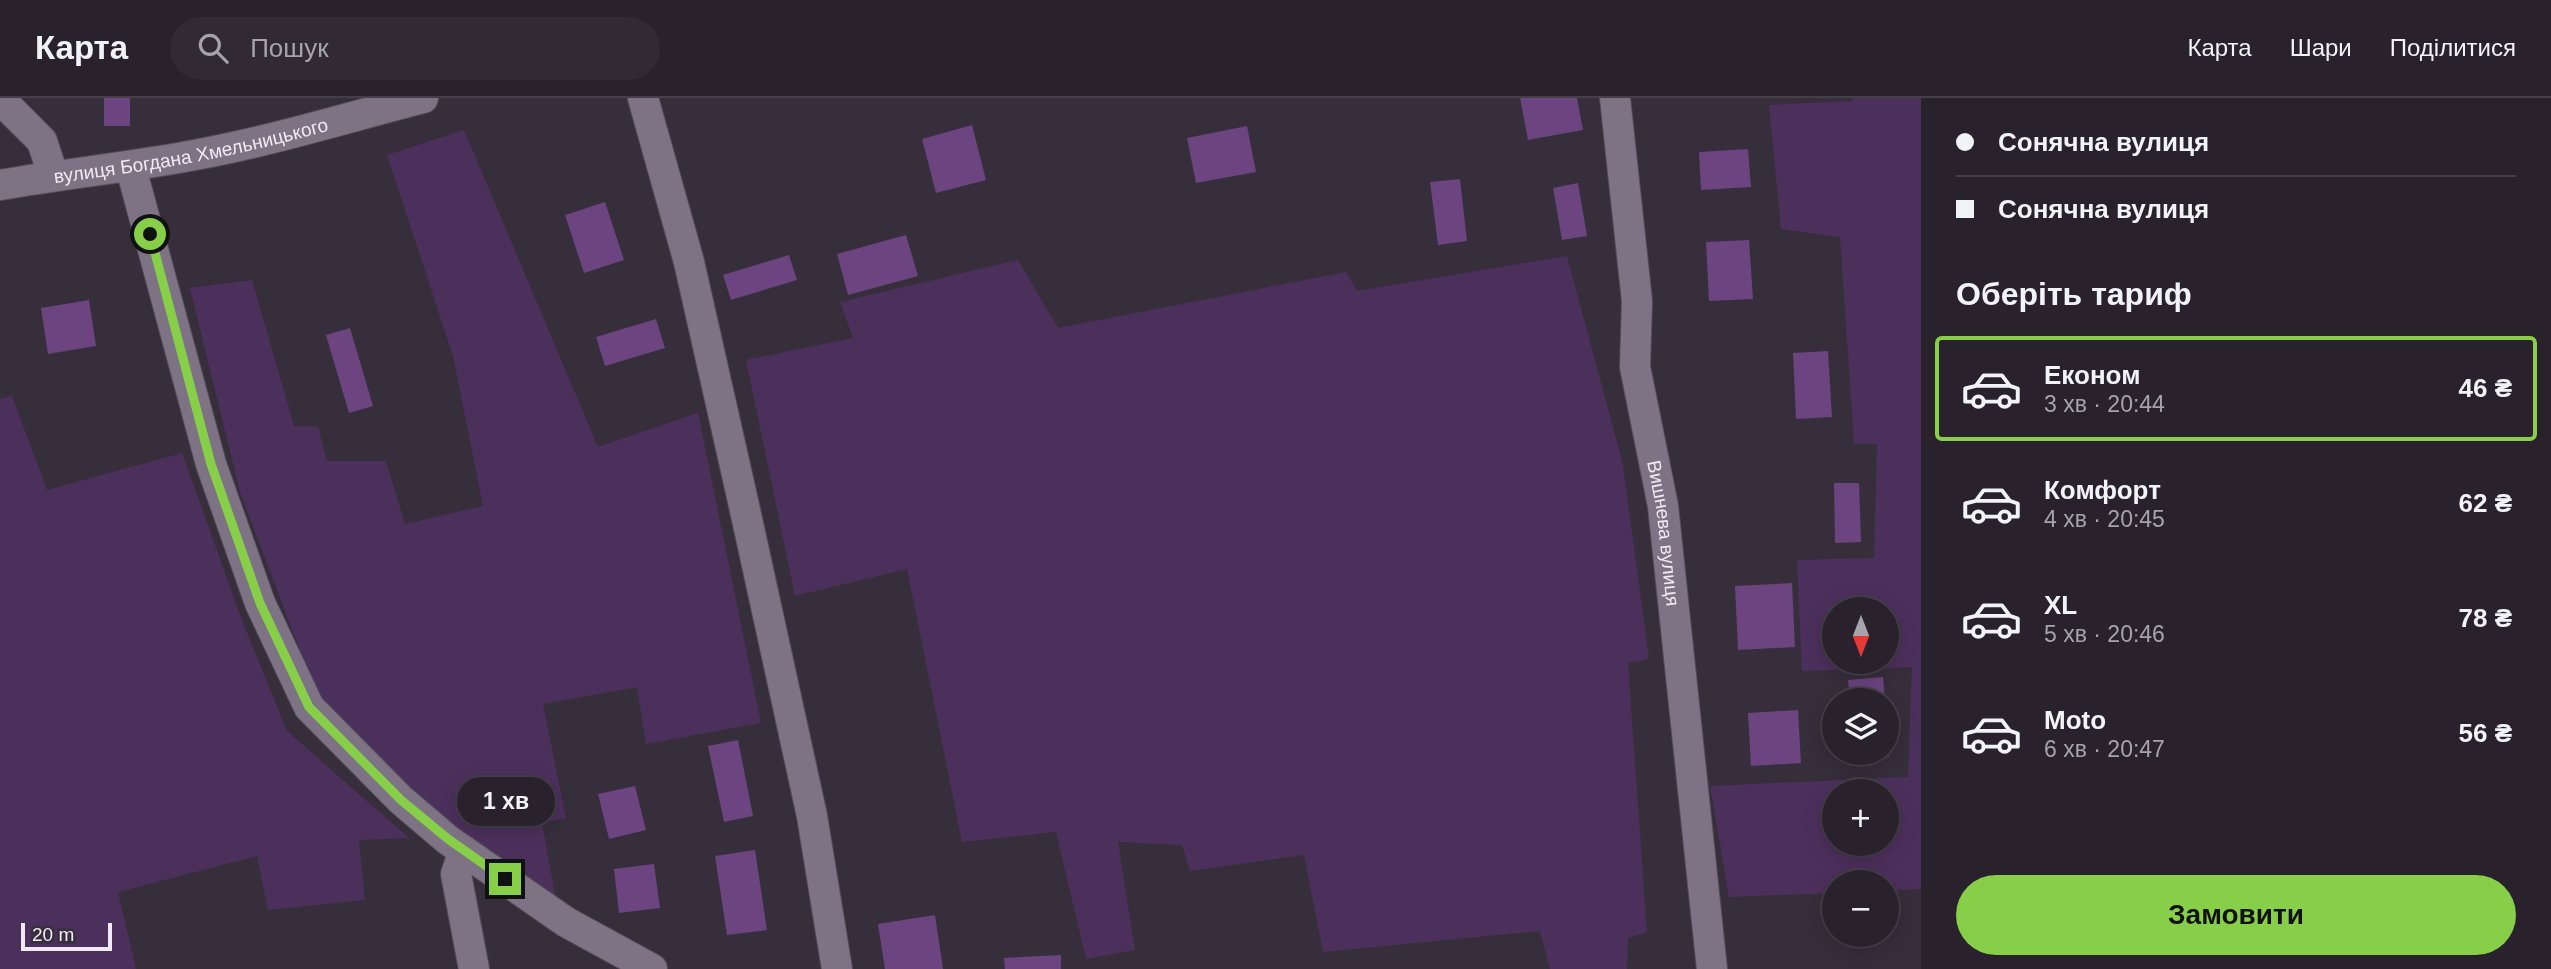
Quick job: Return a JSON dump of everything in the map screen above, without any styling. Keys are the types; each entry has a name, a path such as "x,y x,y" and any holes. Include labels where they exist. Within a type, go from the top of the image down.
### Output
{"street":[{"name":"вулиця Богдана Хмельницького","path":"0,185 53,175 131,168 205,153 423,98"},
{"path":"643,98 689,262 751,537 813,816 837,969"},
{"name":"Вишнева вулиця","path":"1615,98 1637,301 1634,367 1663,506 1712,969"},
{"path":"0,99 42,141 53,175"},
{"path":"131,168 211,464 260,603 309,707 401,800 464,851 566,922 652,969"},
{"path":"464,851 456,874 474,969"}],"shaded area":[{"path":"1852,98 1921,98 1921,889 1899,890 1899,870 1822,870 1822,893 1729,897 1710,786 1822,781 1822,856 1899,856 1899,779 1864,779 1908,777 1912,667 1899,667 1899,597 1822,597 1822,670 1802,671 1797,560 1874,558 1877,444 1854,444 1840,237 1781,229 1769,105 1852,101"},
{"path":"464,130 598,447 698,413 761,723 646,744 637,687 543,704 566,818 542,823 556,901 457,835 385,769 315,690 240,492 190,288 252,280 294,426 318,427 327,461 386,461 405,524 483,506 453,356 387,155"},
{"path":"1567,256 1623,465 1649,659 1628,663 1647,932 1628,938 1627,969 1550,969 1540,931 1323,952 1304,855 1190,871 1182,845 1118,842 1135,950 1086,959 1056,832 962,842 907,569 795,596 746,360 853,338 840,302 1018,260 1058,328 1346,272 1357,291"},
{"path":"12,396 47,490 182,453 243,623 287,731 409,838 359,840 365,900 268,910 257,856 118,892 136,969 0,969 0,399"}],"building":[{"path":"104,98 130,98 130,126 104,126"},
{"path":"1520,98 1577,98 1583,130 1528,140"},
{"path":"972,125 986,180 936,193 922,139"},
{"path":"1247,126 1256,172 1196,183 1187,138"},
{"path":"1748,149 1751,187 1701,190 1699,152"},
{"path":"1460,179 1467,241 1438,245 1430,182"},
{"path":"1578,183 1587,236 1562,240 1553,188"},
{"path":"605,202 624,260 584,273 565,215"},
{"path":"906,235 918,276 848,295 837,254"},
{"path":"1749,240 1753,299 1709,301 1706,242"},
{"path":"789,255 797,280 731,300 723,275"},
{"path":"89,300 96,346 48,354 41,308"},
{"path":"656,319 665,348 605,366 596,337"},
{"path":"350,328 373,406 349,413 326,335"},
{"path":"1828,351 1832,417 1796,419 1793,353"},
{"path":"1834,483 1859,483 1861,542 1835,543"},
{"path":"1792,583 1795,647 1738,650 1735,586"},
{"path":"1883,677 1884,688 1849,688 1848,680"},
{"path":"1798,710 1801,763 1751,766 1748,713"},
{"path":"738,740 753,816 724,822 708,746"},
{"path":"635,786 646,830 609,839 598,794"},
{"path":"755,850 767,930 727,935 715,856"},
{"path":"654,864 660,908 619,913 614,869"},
{"path":"935,915 943,969 885,969 878,924"},
{"path":"1061,955 1061,969 1005,969 1004,958"}],"route":[{"path":"150,234 211,464 260,603 309,707 401,800 448,839 505,879"}]}
